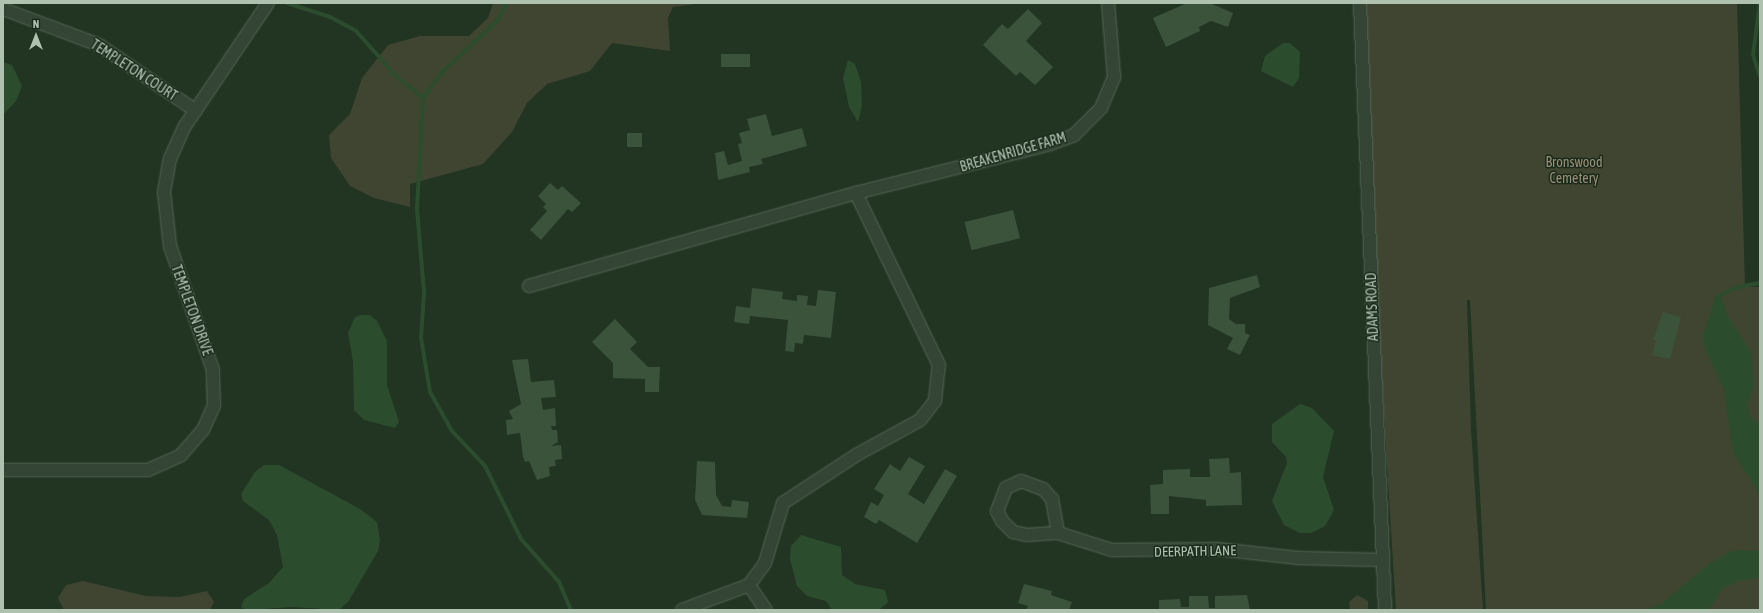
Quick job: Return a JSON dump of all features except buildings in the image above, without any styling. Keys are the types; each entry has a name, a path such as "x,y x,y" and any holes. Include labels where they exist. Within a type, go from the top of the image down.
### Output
{"street":[{"name":"TEMPLETON DRIVE","path":"3,470 148,470 181,455 203,430 214,405 213,370 170,246 163,208 170,160 196,111 268,3"},
{"name":"BREAKENRIDGE FARM","path":"529,286 856,193 1047,145 1074,134 1101,108 1114,77 1108,3"},
{"name":"ADAMS ROAD","path":"1360,3 1385,610"},
{"name":"TEMPLETON COURT","path":"3,9 99,45 196,111"},
{"path":"682,610 749,585 765,563 783,503 858,454 920,420 934,401 939,365 856,193"},
{"name":"DEERPATH LANE","path":"1058,533 1052,499 1042,488 1021,481 1006,488 997,510 1013,532 1058,533 1112,550 1217,549 1298,558 1383,560"},
{"path":"749,585 766,610"}],"green space":[{"path":"493,3 703,3 673,7 668,18 670,51 612,43 590,71 547,84 527,103 512,132 483,164 410,184 410,207 374,198 350,186 331,158 329,135 350,114 362,78 388,45 420,36 469,36 488,18"},
{"name":"Bronswood Cemetery","path":"1366,3 1737,3 1745,287 1760,287 1760,610 1486,610 1470,300 1467,300 1471,429 1483,610 1396,610 1377,303"},
{"path":"83,581 146,596 180,597 207,591 214,602 210,610 64,610 58,598 66,585"},
{"path":"1357,595 1368,601 1368,610 1350,610 1349,602"}],"shaded area":[{"path":"1283,43 1290,43 1300,52 1299,78 1293,87 1261,71 1265,56"},
{"path":"848,60 855,64 861,82 862,106 858,122 849,107 843,78"},
{"path":"3,62 12,65 22,86 16,101 3,115"},
{"path":"1716,295 1722,299 1726,313 1752,354 1754,386 1747,406 1751,419 1760,423 1760,496 1733,452 1724,390 1704,346 1703,335"},
{"path":"370,315 377,321 387,341 387,385 399,422 395,428 364,420 354,410 353,361 348,333 355,317"},
{"path":"1300,404 1312,408 1334,431 1323,477 1334,510 1325,526 1311,533 1300,533 1284,525 1272,501 1287,463 1286,457 1272,442 1272,424"},
{"path":"264,465 279,465 360,509 377,522 380,541 378,551 348,602 339,610 292,607 246,610 241,607 244,599 269,583 283,567 277,535 269,520 243,501 241,494 255,472"},
{"path":"801,535 841,547 842,575 855,584 885,590 888,602 879,610 832,610 826,601 807,596 797,586 790,559 791,546"},
{"path":"1733,550 1760,551 1760,578 1738,581 1723,588 1709,610 1644,610 1661,604 1710,563"}],"waterway":[{"path":"287,3 330,17 356,31 398,78 423,98"},
{"path":"506,3 499,19 443,71 423,98 417,209 424,293 421,338 430,392 452,431 485,466 521,539 559,582 571,610"},
{"path":"1760,3 1753,55 1760,76"},
{"path":"1719,296 1734,288 1760,283"}]}
